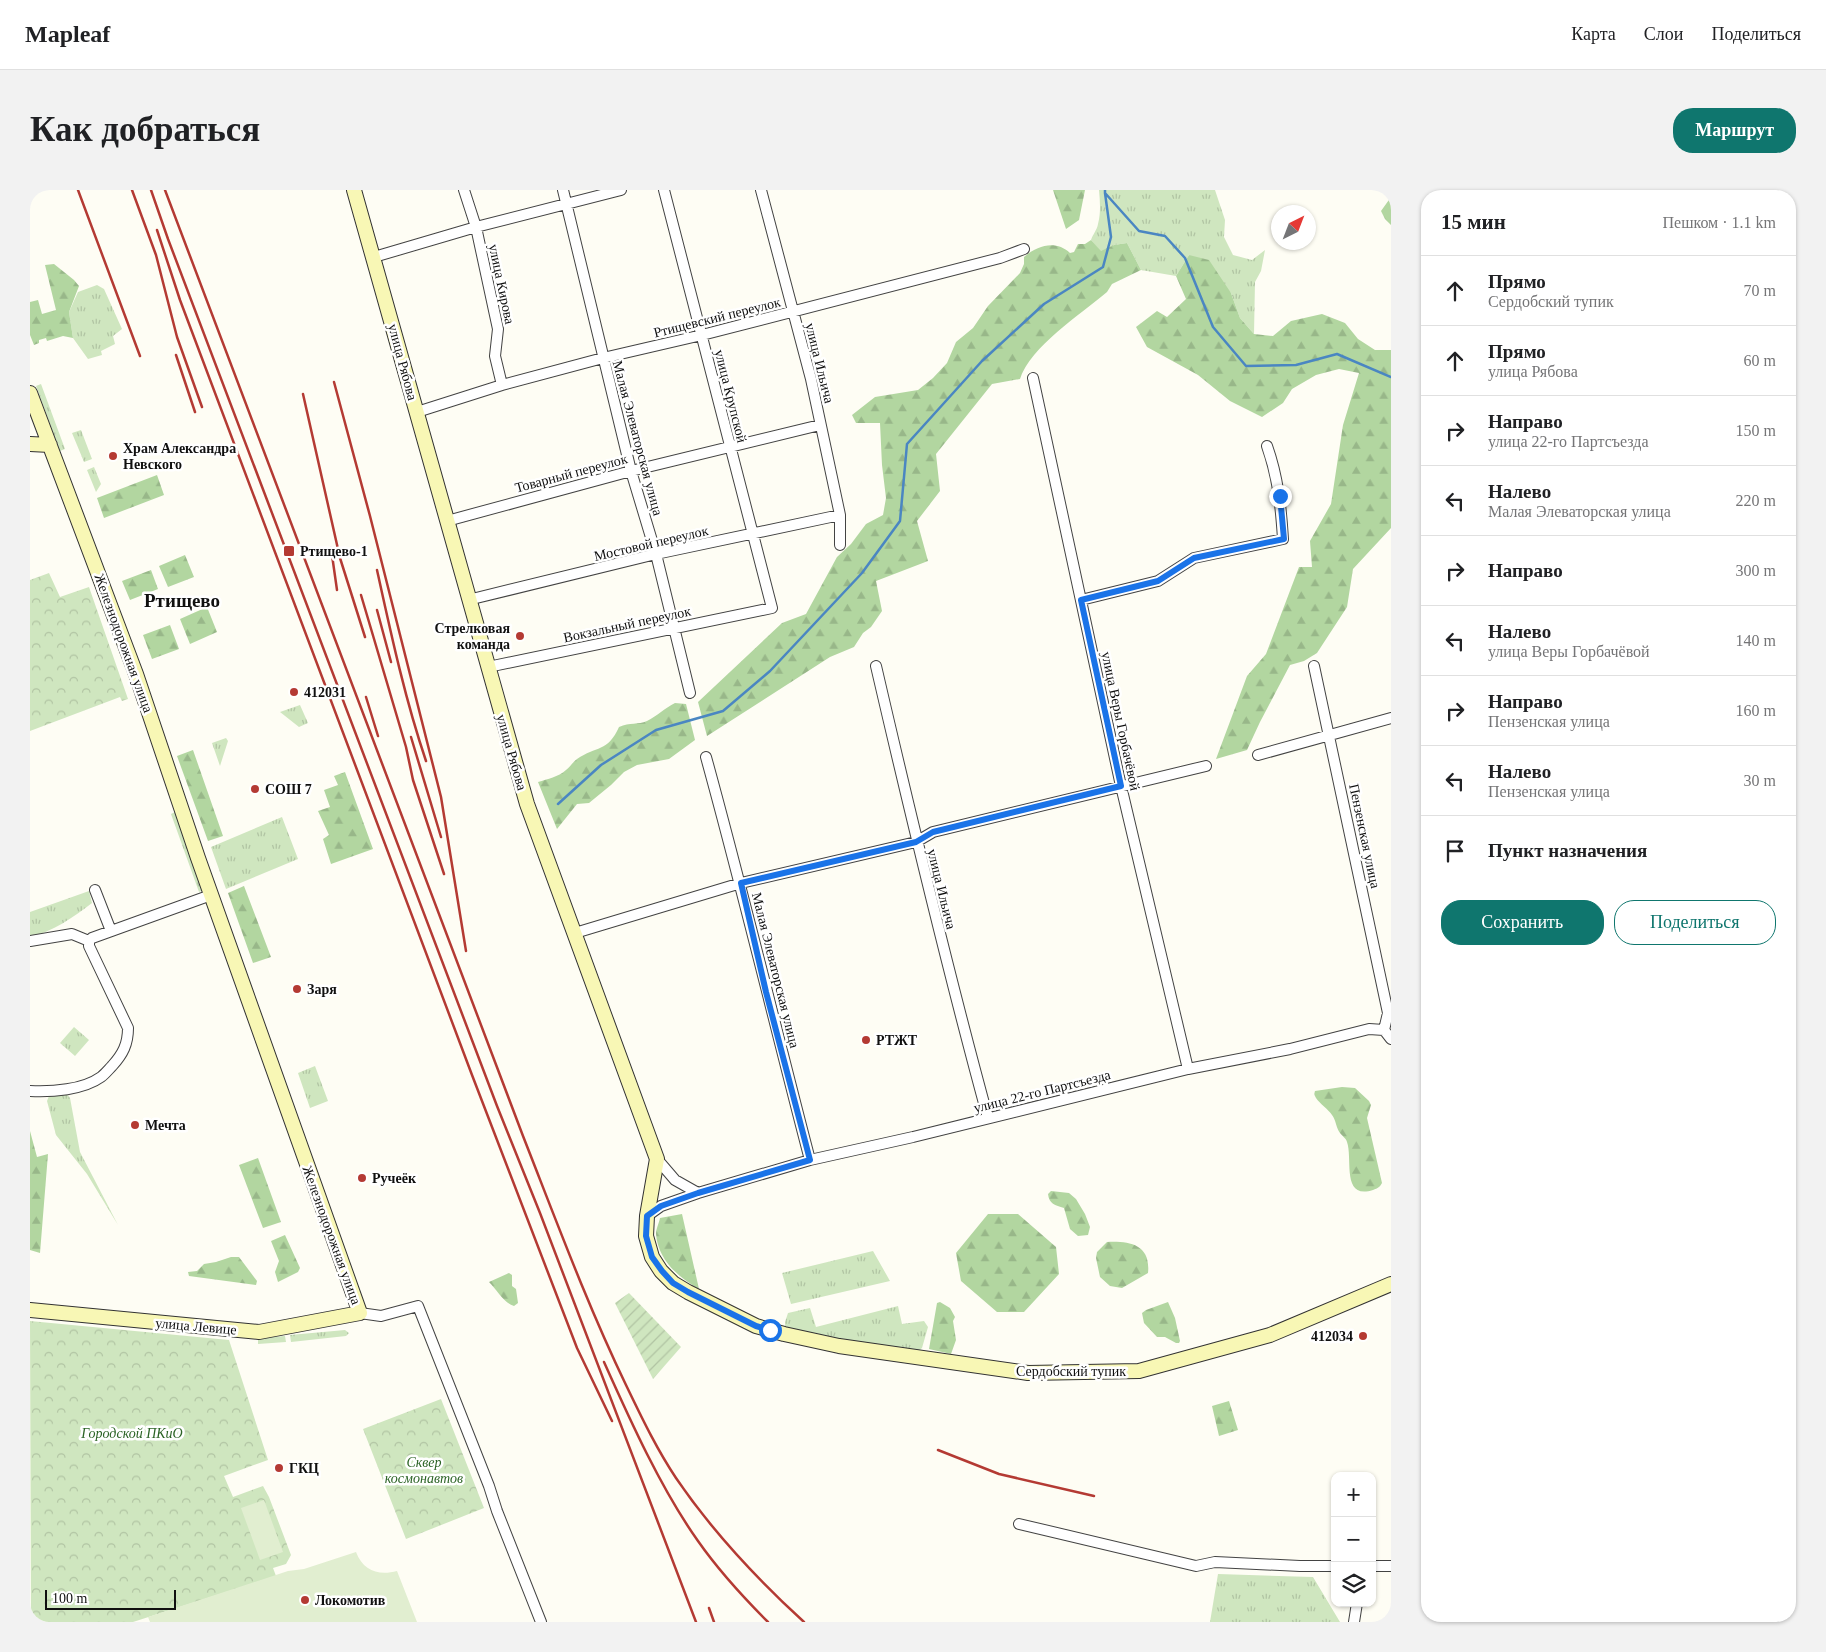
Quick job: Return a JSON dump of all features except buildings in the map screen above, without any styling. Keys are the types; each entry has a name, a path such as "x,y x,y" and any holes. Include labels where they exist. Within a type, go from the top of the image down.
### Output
{"street":[{"name":"улица Рябова","path":"354,190 527,804 657,1159 647,1216 646,1236 652,1257 673,1283 688,1292"},
{"name":"улица Кирова","path":"464,190 476,227 498,329 495,356 502,384"},
{"name":"Малая Элеваторская улица","path":"563,190 631,471 656,554 690,693"},
{"path":"374,258 476,227 621,190"},
{"name":"улица Крупской","path":"664,190 772,608"},
{"name":"улица Ильича","path":"761,190 811,379 840,515 840,545"},
{"name":"Ртищевский переулок","path":"417,412 502,384 603,358 702,336 1000,258 1024,249"},
{"name":"улица Веры Горбачёвой","path":"1033,378 1121,786 1188,1069"},
{"name":"Железнодорожная улица","path":"30,393 136,674 211,895 360,1313 381,1316 418,1306 541,1622"},
{"name":"Товарный переулок","path":"447,522 631,471 820,425"},
{"path":"30,444 50,445"},
{"path":"1081,600 1158,581 1194,558 1284,539 1280,496 1267,446"},
{"name":"Мостовой переулок","path":"468,600 656,554 840,515"},
{"name":"Вокзальный переулок","path":"488,667 772,608"},
{"name":"улица Ильича","path":"876,666 916,842 955,998 988,1118"},
{"name":"Пензенская улица","path":"1314,666 1390,1013"},
{"path":"1258,754 1391,718"},
{"name":"Малая Элеваторская улица","path":"706,757 741,883 766,992 810,1160"},
{"path":"575,933 741,883 916,842 933,832 1206,766"},
{"path":"95,890 111,931"},
{"path":"89,941 92,938 211,895"},
{"path":"30,941 72,934 89,941"},
{"path":"30,1091 52,1092 79,1086 101,1077 125,1050 128,1041 128,1028 89,946 89,941"},
{"path":"1390,1013 1384,1030 1391,1039"},
{"name":"улица 22-го Партсъезда","path":"647,1216 661,1206 698,1193 810,1160 1188,1069 1290,1049 1369,1029 1384,1030"},
{"path":"657,1159 675,1180 698,1193"},
{"name":"Сердобский тупик","path":"688,1292 756,1326 784,1334 839,1346 1028,1373 1139,1371 1270,1335 1391,1284"},
{"name":"улица Левице","path":"30,1310 259,1332 360,1313"},
{"path":"1019,1524 1196,1566 1215,1562 1331,1566"},
{"path":"1376,1566 1391,1566"},
{"path":"1354,1622 1356,1607"}],"green space":[{"path":"1053,190 1085,190 1079,220 1066,229"},
{"path":"1099,190 1215,190 1225,220 1224,237 1233,255 1252,260 1265,250 1261,271 1255,282 1254,334 1240,318 1231,293 1189,255 1176,276 1141,270 1127,243 1114,245 1101,252 1091,240 1099,220"},
{"path":"1391,197 1391,225 1381,211"},
{"path":"1091,240 1101,251 1114,245 1127,243 1141,270 1112,284 1107,292 1045,343 1034,355 1020,379 992,384 936,454 940,491 917,521 928,561 876,581 882,611 854,647 830,657 707,736 698,702 782,623 806,614 837,557 851,544 866,524 883,515 886,498 880,423 856,423 852,415 875,397 918,390 933,378 947,363 956,342 973,328 988,306 1020,273 1024,264 1024,257 1029,253 1041,247 1053,245 1059,246 1070,253 1074,252 1078,244 1085,244"},
{"path":"1189,255 1209,260 1231,293 1240,318 1254,334 1273,336 1291,321 1322,314 1345,323 1358,339 1375,350 1391,350 1391,528 1353,569 1347,607 1317,653 1304,661 1290,665 1247,750 1216,759 1247,676 1266,654 1299,567 1312,567 1310,541 1331,504 1343,425 1359,373 1339,369 1316,375 1292,389 1283,403 1262,417 1230,401 1198,375 1147,347 1136,327 1157,311 1167,317 1186,299 1176,276"},
{"path":"54,264 79,286 69,312 73,338 63,336 47,341 46,338 39,340 39,343 34,345 30,335 30,302 38,300 42,314 56,310 45,265"},
{"path":"97,285 104,289 122,329 113,336 115,344 101,351 102,355 88,359 73,338 69,312 78,292"},
{"path":"41,384 65,449 60,451 36,386"},
{"path":"81,430 92,459 84,462 72,433"},
{"path":"94,467 101,484 96,492 87,470"},
{"path":"157,475 164,495 104,518 97,498"},
{"path":"185,555 194,577 168,587 159,566"},
{"path":"151,570 158,589 130,600 122,581"},
{"path":"49,573 60,597 89,587 128,699 122,701 120,697 30,731 30,580"},
{"path":"207,607 217,632 190,644 180,619"},
{"path":"170,625 179,649 152,659 143,635"},
{"path":"675,703 686,704 695,740 669,759 637,765 624,772 589,803 577,804 557,829 538,782 553,778 567,769 577,759 606,745 619,727 647,721"},
{"path":"300,705 308,723 299,727 280,712"},
{"path":"226,738 228,741 220,766 212,743"},
{"path":"193,750 223,836 208,841 177,756"},
{"path":"345,772 373,849 331,864 323,839 329,835 318,811 330,807 324,790 338,785 334,776"},
{"path":"175,812 203,890 199,892 171,814"},
{"path":"282,817 298,859 226,889 211,847"},
{"path":"244,886 271,957 253,963 228,893"},
{"path":"89,891 92,903 78,914 46,932 30,937 30,912"},
{"path":"74,1027 89,1040 75,1056 60,1043"},
{"path":"315,1066 328,1101 310,1108 298,1073"},
{"path":"1342,1087 1355,1088 1371,1105 1367,1118 1382,1183 1373,1190 1363,1192 1356,1189 1352,1184 1349,1149 1346,1141 1332,1115 1314,1094 1315,1091"},
{"path":"66,1093 70,1098 80,1152 118,1225 87,1174 56,1135 47,1101 49,1096"},
{"path":"30,1131 37,1157 48,1154 40,1253 30,1250"},
{"path":"258,1158 281,1222 263,1228 239,1165"},
{"path":"1051,1191 1069,1193 1076,1199 1090,1227 1088,1235 1078,1236 1070,1229 1064,1208 1055,1205 1050,1200 1048,1194"},
{"path":"682,1214 699,1289 677,1274 665,1260 658,1243 656,1232 660,1218"},
{"path":"988,1214 1018,1214 1056,1247 1059,1274 1024,1312 997,1312 961,1281 956,1253"},
{"path":"285,1235 300,1268 298,1272 278,1282 275,1272 279,1261 271,1241"},
{"path":"1107,1242 1123,1242 1137,1246 1146,1256 1148,1273 1122,1288 1110,1286 1100,1277 1096,1258 1097,1252"},
{"path":"873,1251 890,1281 791,1304 782,1273"},
{"path":"231,1257 239,1257 257,1281 256,1285 189,1276 188,1272 197,1271 204,1264"},
{"path":"509,1273 512,1275 512,1286 516,1289 518,1303 514,1306 504,1299 489,1282"},
{"path":"629,1293 681,1347 653,1379 615,1303"},
{"path":"940,1302 950,1308 955,1317 953,1321 956,1340 951,1354 929,1349 937,1303"},
{"path":"1168,1302 1175,1318 1179,1343 1165,1337 1157,1337 1144,1323 1142,1313"},
{"path":"898,1306 902,1324 924,1321 928,1327 922,1348 918,1351 815,1337 785,1330 788,1313 810,1308 816,1327"},
{"name":"Городской ПКиО","path":"30,1321 229,1340 268,1460 224,1476 233,1497 263,1486 269,1497 291,1555 286,1564 273,1568 276,1576 133,1622 31,1622"},
{"path":"345,1330 349,1333 346,1336 291,1342 290,1335"},
{"path":"285,1336 286,1342 258,1344 258,1338"},
{"name":"Сквер космонавтов","path":"441,1399 484,1508 406,1539 363,1429"},
{"path":"1229,1401 1238,1430 1219,1436 1212,1406"},
{"path":"264,1500 283,1552 260,1560 241,1508"},
{"name":"Локомотив","path":"356,1552 367,1568 384,1573 397,1571 417,1622 150,1622 148,1617 288,1571 304,1569"},
{"path":"1218,1574 1313,1577 1340,1622 1210,1622"}],"waterway":[{"path":"1105,190 1105,193 1139,231 1165,236 1185,258 1213,327 1246,366 1296,365 1337,354 1391,377"},
{"path":"558,804 601,765 656,730 723,711 770,671 862,573 900,521 907,444 982,361 1044,304 1103,267 1111,237 1105,193"}],"railway":[{"path":"78,190 140,356"},
{"path":"132,190 156,255 177,337 202,407"},
{"path":"151,190 497,1106 540,1213 696,1622"},
{"path":"165,190 523,1136 598,1324 655,1444 676,1478 704,1517 769,1588 804,1622"},
{"path":"157,230 180,300 472,1075 577,1348 612,1421"},
{"path":"176,355 195,412"},
{"path":"334,382 441,797 466,951"},
{"path":"303,394 340,558 365,637"},
{"path":"331,548 337,590"},
{"path":"377,570 405,690 426,761"},
{"path":"361,595 406,747 413,780 444,874"},
{"path":"377,610 391,662"},
{"path":"366,697 378,736"},
{"path":"411,737 441,837"},
{"path":"604,1362 647,1454 684,1521 723,1573 768,1622"},
{"path":"938,1450 999,1474 1094,1496"},
{"path":"709,1608 714,1622"}],"place":[{"name":"Храм Александра Невского","path":"113,456"},
{"name":"Ртищево-1","path":"289,551"},
{"name":"Стрелковая команда","path":"520,636"},
{"name":"412031","path":"294,692"},
{"name":"СОШ 7","path":"255,789"},
{"name":"Заря","path":"297,989"},
{"name":"РТЖТ","path":"866,1040"},
{"name":"Мечта","path":"135,1125"},
{"name":"Ручеёк","path":"362,1178"},
{"name":"412034","path":"1363,1336"},
{"name":"ГКЦ","path":"279,1468"},
{"name":"Локомотив","path":"305,1600"}],"district":[{"name":"Ртищево","path":"182,600"}],"route":[{"path":"770,1330 756,1326 673,1283 652,1257 646,1236 647,1216 661,1206 698,1193 810,1160 766,992 741,883 916,842 933,832 1121,786 1081,600 1158,581 1194,558 1284,539 1280,496"}]}
